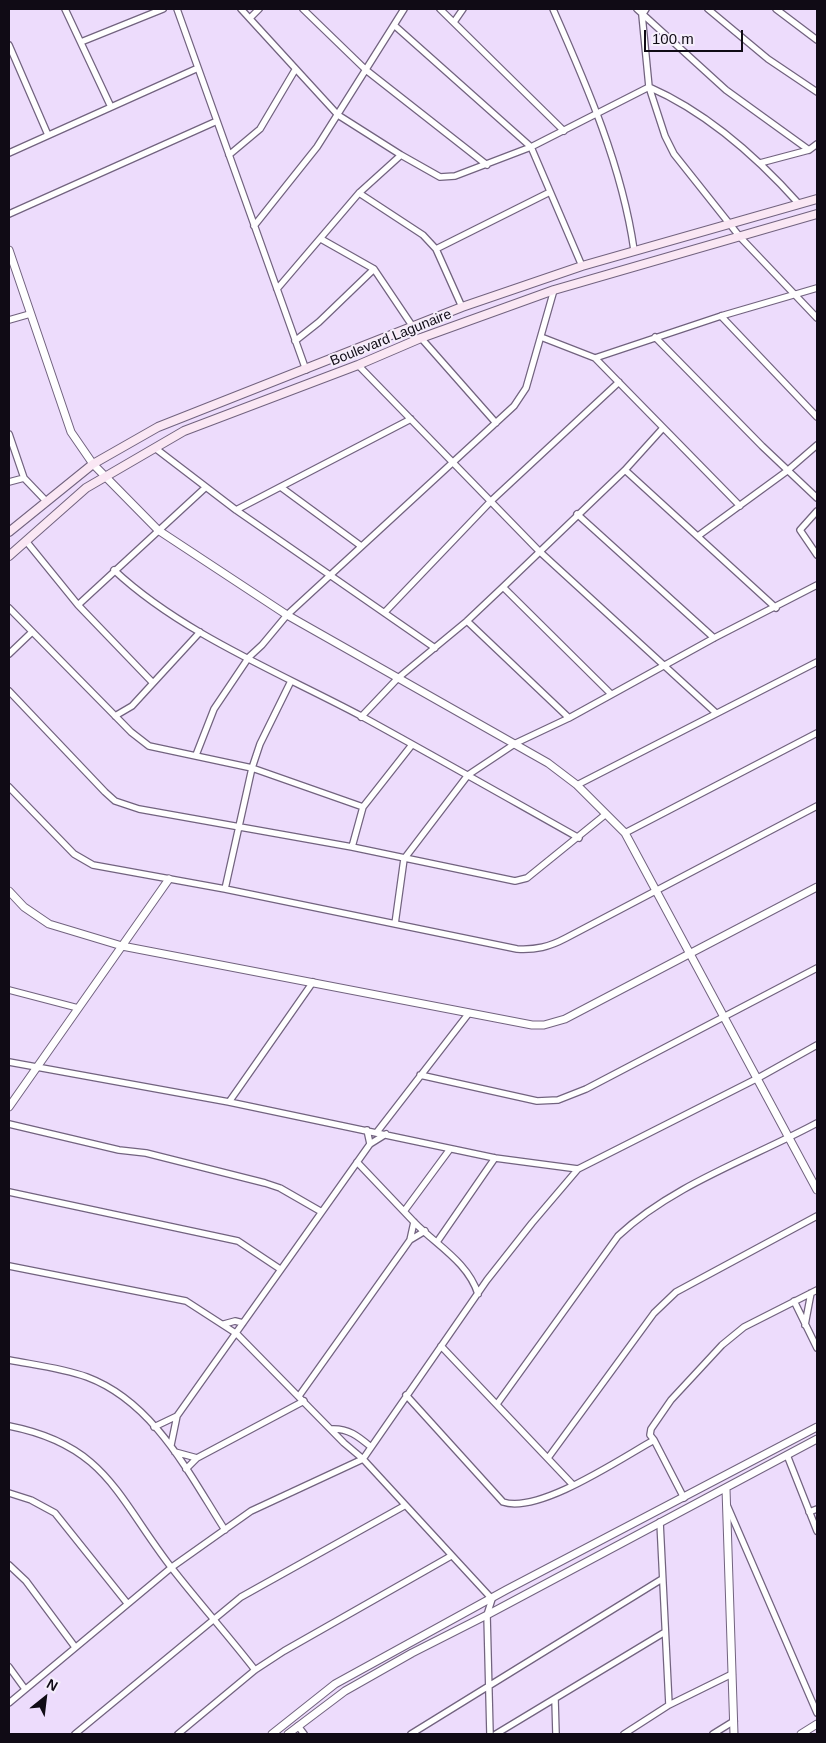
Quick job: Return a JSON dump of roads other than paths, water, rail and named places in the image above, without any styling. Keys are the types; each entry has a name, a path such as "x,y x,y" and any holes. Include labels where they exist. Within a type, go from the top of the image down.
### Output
{"main road":[{"name":"Boulevard Lagunaire","path":"9,532 46,500 93,464 158,427 462,307 634,250 817,199"},
{"name":"Boulevard Lagunaire","path":"9,556 86,488 184,431 358,365 421,338 554,290 817,214"}],"street":[{"path":"65,9 111,107"},
{"path":"81,42 162,9"},
{"path":"177,9 306,370"},
{"path":"241,9 338,115 440,177 455,176 531,147 649,87"},
{"path":"250,18 258,9"},
{"path":"303,9 366,70 487,165"},
{"path":"254,226 310,156 338,115 404,9"},
{"path":"440,9 564,131"},
{"path":"454,22 463,9"},
{"path":"553,9 574,53 622,188 634,250"},
{"path":"637,9 726,90 809,150"},
{"path":"646,9 642,15 649,87 665,136 674,154 740,237 817,318"},
{"path":"708,9 768,59 817,92"},
{"path":"776,9 817,40"},
{"path":"394,25 531,147 582,266"},
{"path":"9,45 48,135"},
{"path":"9,153 198,68"},
{"path":"229,155 260,129 295,70"},
{"path":"649,87 676,99 698,113 760,163 799,204"},
{"path":"9,214 217,121"},
{"path":"760,163 809,150 817,144"},
{"path":"277,289 359,193 401,155"},
{"path":"436,249 550,192"},
{"path":"359,193 423,235 436,249 462,307"},
{"path":"321,239 374,269 413,327"},
{"path":"9,250 71,432 93,464 158,530 287,615 548,762 577,785 625,833 726,1016 817,1190"},
{"path":"295,341 319,322 374,269"},
{"path":"595,358 721,316 817,288"},
{"path":"196,755 214,709 249,657 262,645 287,615 514,406 526,388 554,290"},
{"path":"9,320 30,314"},
{"path":"721,316 817,417"},
{"path":"541,337 595,358 740,506"},
{"path":"655,337 817,498"},
{"path":"421,338 496,423"},
{"path":"358,365 539,551 716,713"},
{"path":"385,612 491,501 619,382"},
{"path":"236,510 282,488 411,419"},
{"path":"361,717 398,678 467,621 503,587 625,470 663,428"},
{"path":"9,434 24,478 46,500"},
{"path":"698,536 740,506 817,445"},
{"path":"155,448 236,510 435,648"},
{"path":"625,470 776,608"},
{"path":"9,482 24,478"},
{"path":"78,605 114,570 206,488"},
{"path":"282,488 361,546"},
{"path":"817,511 800,530 817,555"},
{"path":"577,514 714,638"},
{"path":"26,540 78,605 152,683"},
{"path":"114,570 139,592 200,632 468,775 579,838"},
{"path":"395,924 404,859 468,775 516,743 569,718 663,665 776,608 817,585"},
{"path":"503,587 611,694"},
{"path":"9,608 115,716 149,746 252,768 363,807"},
{"path":"467,621 569,718"},
{"path":"9,654 32,632"},
{"path":"115,716 132,706 200,632"},
{"path":"577,785 817,662"},
{"path":"225,889 237,827 252,768 260,744 290,681"},
{"path":"9,691 115,801 139,809 352,847 515,881 527,878 579,838 606,814"},
{"path":"625,833 817,733"},
{"path":"352,847 363,807 411,746"},
{"path":"9,787 84,861 517,948 543,948 566,938 817,806"},
{"path":"9,1107 169,879"},
{"path":"9,891 24,908 49,924 122,946 532,1026 556,1022 691,955 817,887"},
{"path":"420,1075 526,1099 558,1100 586,1089 817,968"},
{"path":"229,1102 313,982"},
{"path":"9,990 78,1008"},
{"path":"377,1132 469,1013"},
{"path":"9,1703 172,1567 251,1510 363,1459 487,1280 532,1223 578,1170 758,1078 817,1045"},
{"path":"9,1062 229,1102 495,1158 578,1170"},
{"path":"496,1404 618,1236 639,1216 672,1196 817,1123"},
{"path":"9,1124 119,1150 146,1153 265,1183 280,1188 320,1211"},
{"path":"367,1130 370,1144"},
{"path":"171,1445 177,1416 320,1211 370,1144 386,1134"},
{"path":"405,1210 450,1149"},
{"path":"437,1242 495,1158"},
{"path":"357,1162 405,1210 414,1222 437,1242 473,1279 478,1294"},
{"path":"9,1192 238,1241 280,1269"},
{"path":"311,1207 315,1219"},
{"path":"548,1458 654,1313 676,1292 817,1216"},
{"path":"300,1396 410,1240 414,1222"},
{"path":"410,1240 425,1231"},
{"path":"9,1266 64,1278 172,1297 186,1301 224,1324 363,1459 450,1556 492,1599"},
{"path":"473,1279 487,1280"},
{"path":"684,1498 650,1435 651,1429 671,1400 722,1345 744,1327 814,1291"},
{"path":"805,1325 814,1291"},
{"path":"794,1301 817,1348"},
{"path":"224,1324 235,1321 243,1323"},
{"path":"441,1346 573,1485"},
{"path":"9,1360 63,1370 106,1386 122,1396 171,1445 225,1530"},
{"path":"406,1395 503,1502 525,1504 573,1485 654,1440"},
{"path":"186,1469 197,1458 304,1401"},
{"path":"154,1427 177,1416"},
{"path":"9,1426 50,1437 82,1454 98,1466 111,1481 172,1567 214,1616 255,1670"},
{"path":"272,1734 335,1684 817,1427"},
{"path":"331,1429 340,1428 352,1432 371,1447"},
{"path":"288,1734 345,1691 412,1653 487,1616 817,1439"},
{"path":"175,1452 197,1458"},
{"path":"787,1455 817,1531"},
{"path":"726,1489 734,1734"},
{"path":"9,1493 31,1500 54,1513 127,1603"},
{"path":"726,1503 817,1713"},
{"path":"75,1734 214,1616 241,1597 404,1506"},
{"path":"809,1512 817,1509"},
{"path":"660,1522 669,1705"},
{"path":"178,1734 255,1670 284,1651 450,1556"},
{"path":"9,1565 26,1581 75,1647"},
{"path":"411,1734 662,1579"},
{"path":"490,1734 487,1616 492,1599"},
{"path":"496,1734 665,1632"},
{"path":"9,1667 25,1689"},
{"path":"624,1734 669,1705 732,1674"},
{"path":"555,1699 556,1734"},
{"path":"713,1734 734,1721"},
{"path":"801,1734 817,1724"},
{"path":"298,1726 304,1734"}]}
